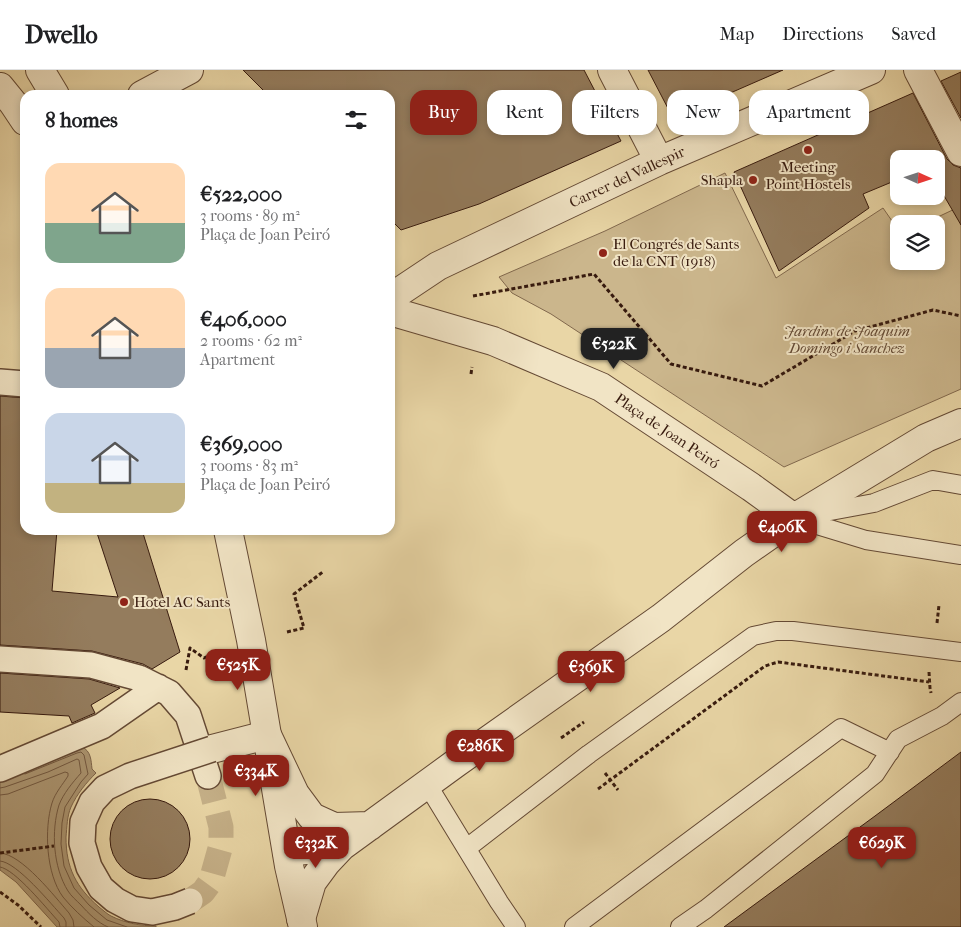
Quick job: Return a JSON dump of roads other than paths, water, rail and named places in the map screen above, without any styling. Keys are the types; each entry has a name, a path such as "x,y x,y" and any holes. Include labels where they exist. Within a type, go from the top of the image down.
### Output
{"street":[{"path":"40,70 52,90"},
{"path":"151,90 188,70"},
{"path":"612,70 659,161"},
{"name":"Carrer del Vallespir","path":"395,295 438,266 659,161 871,70"},
{"path":"918,70 961,152"},
{"path":"0,87 20,114"},
{"name":"Plaça de Joan Peiró","path":"395,312 493,341 601,388 794,518"},
{"path":"0,382 20,384"},
{"path":"302,923 312,882 342,846 661,618 744,553 794,518 926,438 961,423"},
{"path":"229,535 251,640 289,866 302,923"},
{"path":"0,659 92,664 139,678 169,693 188,715 204,743 208,776"},
{"path":"0,769 102,726 158,687"},
{"path":"190,901 176,907 152,912 132,909 115,900 101,888 89,867 82,844 83,822 92,802 105,788 204,743 267,735"},
{"path":"267,735 294,794 312,817 334,827 370,826"},
{"path":"287,852 342,846"}],"lane":[{"path":"794,518 874,503 933,480 961,485"},
{"path":"794,518 866,540 961,555"},
{"path":"467,848 590,754 753,636 776,631 793,631 961,652"},
{"path":"680,927 706,909 875,774 898,739 942,716 961,702"},
{"path":"574,927 841,728 890,752"},
{"path":"427,784 516,927"}],"water":[{"path":"82,747 89,753 92,769 96,773 79,793 69,814 66,848 70,867 84,892 110,915 127,922 156,927 57,927 16,882 0,870 0,777"}],"tunnel":[{"path":"190,901 203,892 211,881 221,845 221,827 208,776"}],"place":[{"name":"Meeting Point Hostels","path":"808,150"},
{"name":"Shapla","path":"753,180"},
{"name":"El Congrés de Sants de la CNT (1918)","path":"603,253"},
{"name":"Hotel AC Sants","path":"124,602"}],"park label":[{"name":"Jardins de Joaquim Domingo i Sanchez","path":"847,340"}]}
